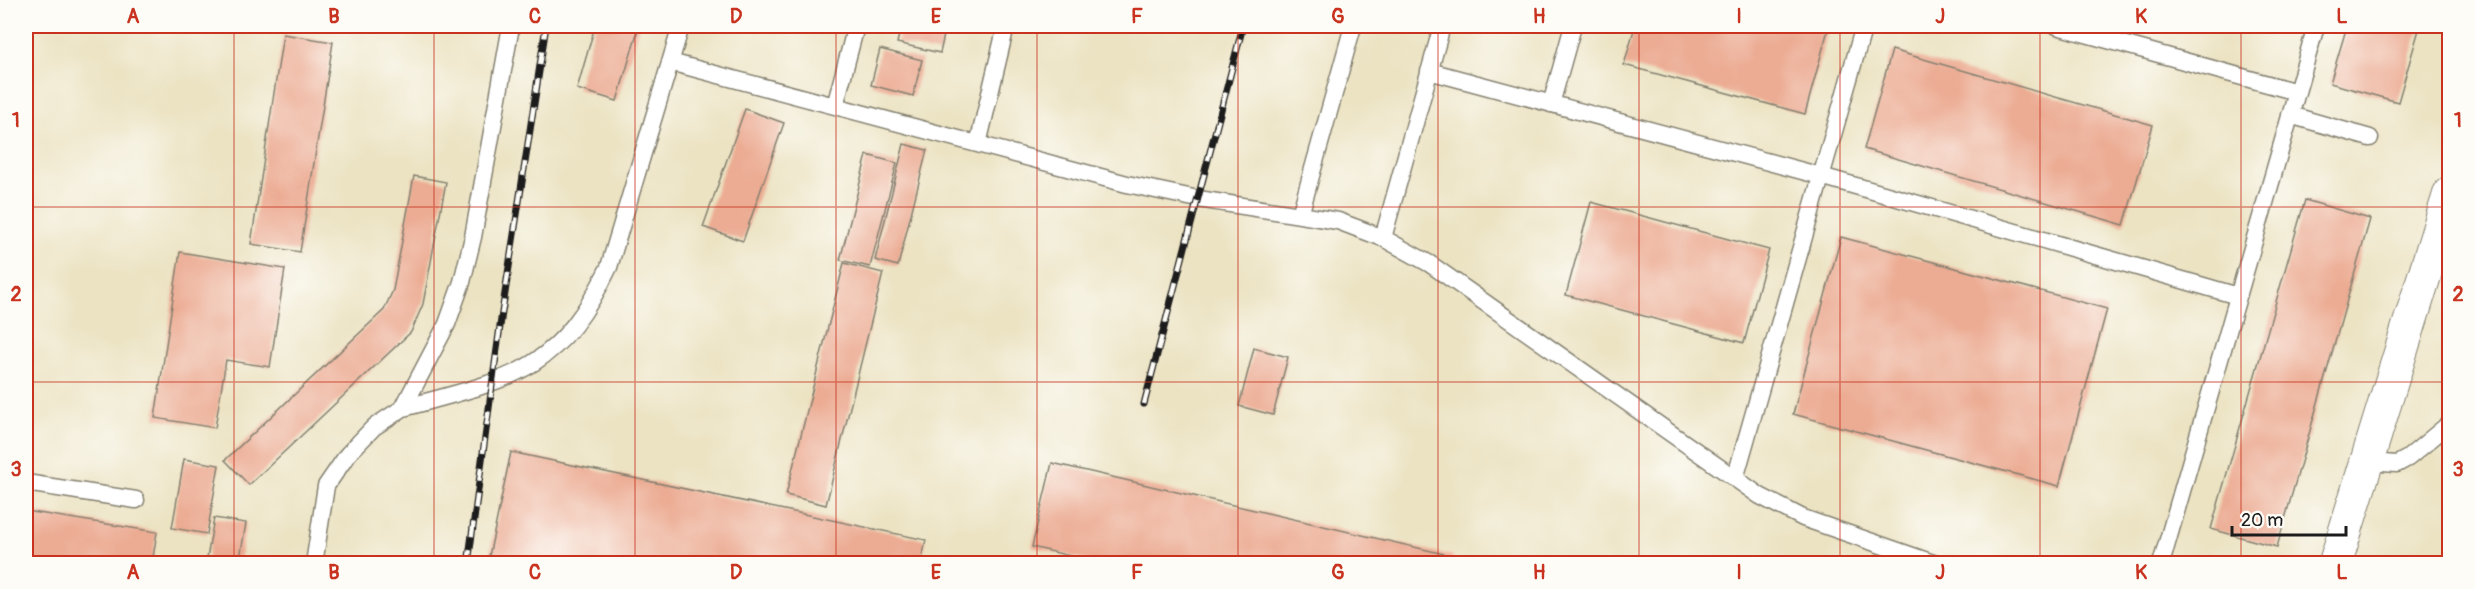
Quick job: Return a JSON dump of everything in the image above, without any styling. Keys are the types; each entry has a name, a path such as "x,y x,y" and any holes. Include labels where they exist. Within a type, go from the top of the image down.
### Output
{"street":[{"path":"2335,564 2450,193"}],"lane":[{"path":"403,408 447,324 462,282 473,237 511,26"},
{"path":"314,564 327,486 348,454 374,427 403,408 492,383 527,368 555,348 574,328 593,301 609,267 681,26"},
{"path":"835,106 856,26"},
{"path":"978,144 1006,26"},
{"path":"1300,215 1353,26"},
{"path":"1383,238 1442,26"},
{"path":"1551,104 1573,26"},
{"path":"1735,479 1864,26"},
{"path":"2057,26 2297,92"},
{"path":"2161,564 2316,26"},
{"path":"670,62 1127,184 1198,199 1338,220 1383,238 1430,264 1760,496 1803,518 1936,564"},
{"path":"1429,71 1821,176 2238,296"},
{"path":"2290,116 2370,138"},
{"path":"2368,462 2397,464 2450,423"},
{"path":"26,483 136,500"}],"building":[{"path":"595,26 639,26 617,101 577,89"},
{"path":"901,26 946,26 940,53 897,43"},
{"path":"1635,26 1829,26 1805,114 1624,65"},
{"path":"2347,26 2420,26 2398,102 2330,83"},
{"path":"283,34 333,42 300,252 251,244"},
{"path":"880,49 922,60 913,96 871,85"},
{"path":"1892,50 2153,125 2124,225 1864,149"},
{"path":"745,109 784,123 743,241 703,227"},
{"path":"904,144 927,150 898,266 875,260"},
{"path":"867,155 897,163 870,267 840,260"},
{"path":"414,176 446,182 423,304 411,332 249,485 225,460 384,310 393,290"},
{"path":"2305,200 2370,219 2277,547 2211,529"},
{"path":"1591,202 1769,250 1744,343 1566,295"},
{"path":"1841,237 2107,309 2059,486 1793,414"},
{"path":"180,252 285,269 270,367 226,360 215,428 155,418"},
{"path":"844,263 883,273 826,505 786,495"},
{"path":"1254,348 1288,357 1273,415 1239,406"},
{"path":"511,452 926,540 921,564 501,564 488,561"},
{"path":"184,459 219,465 207,534 172,528"},
{"path":"1052,463 1453,556 1451,564 1104,564 1032,547"},
{"path":"26,511 157,532 152,564 26,564"},
{"path":"214,518 246,523 239,564 206,564"}],"railway":[{"path":"468,564 501,319 546,26"},
{"path":"1144,404 1243,26"}]}
